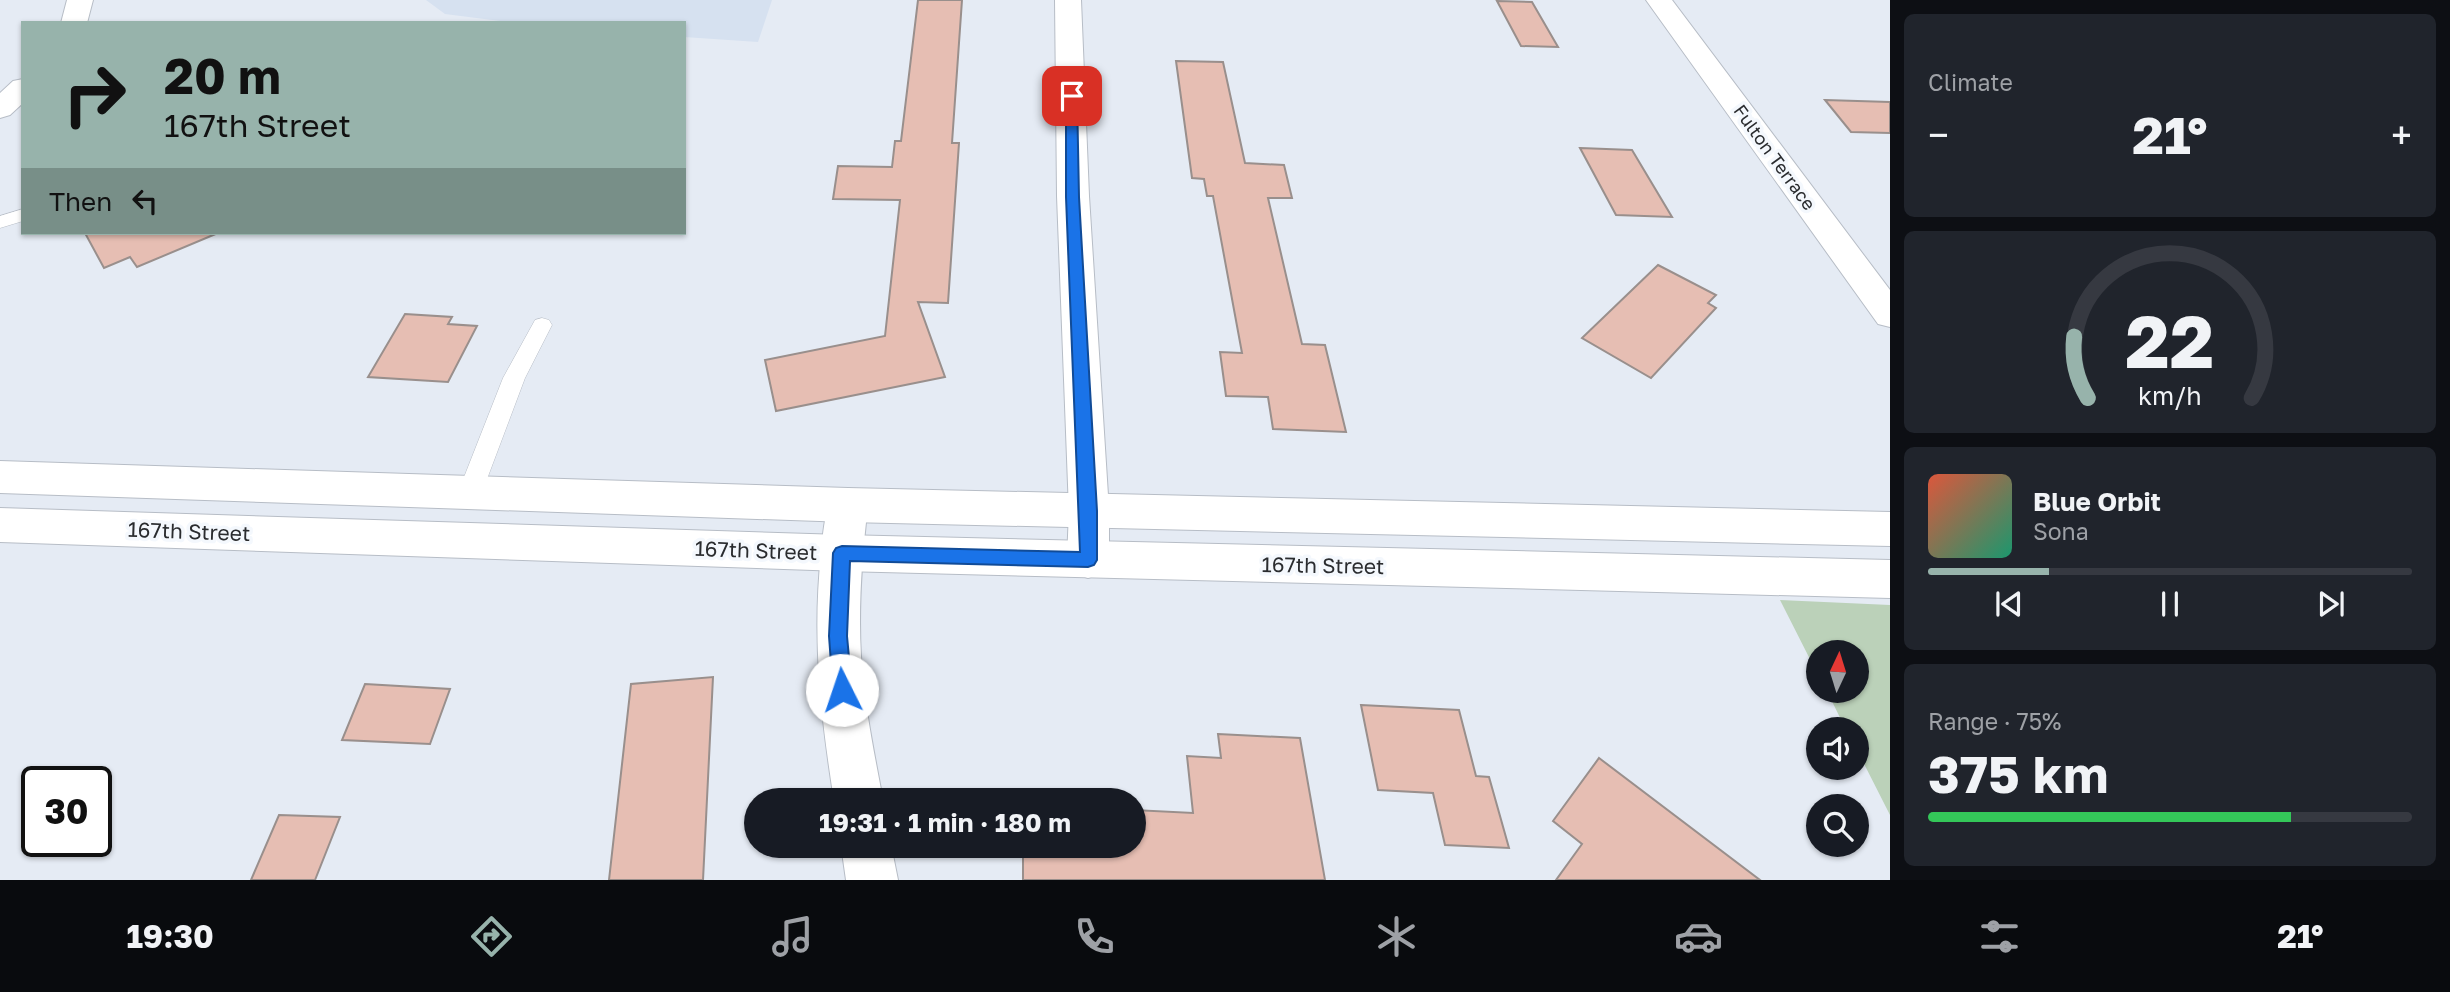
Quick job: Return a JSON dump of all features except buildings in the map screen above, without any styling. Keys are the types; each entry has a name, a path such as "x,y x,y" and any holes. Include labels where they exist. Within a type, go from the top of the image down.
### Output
{"main road":[{"path":"75,21 80,0"},
{"path":"1068,0 1088,560"},
{"name":"Fulton Terrace","path":"1659,0 1890,314"},
{"path":"0,109 21,89"},
{"path":"0,477 469,495 1890,529"},
{"path":"848,505 842,553 838,636 845,716 857,788"},
{"name":"167th Street","path":"0,524 842,553 1890,579"},
{"path":"868,858 872,880"}],"lane":[{"path":"0,222 21,216"},
{"path":"469,495 513,379 542,325"}],"shaded area":[{"path":"426,0 772,0 758,42 686,37 686,21 499,21 445,14"}],"green space":[{"path":"1780,600 1890,605 1890,815 1869,774 1869,717 1840,717 1833,704 1869,704 1869,640 1806,640 1806,651"}],"route":[{"path":"842,690 838,636 842,553 1088,560 1073,197 1072,96"}]}
